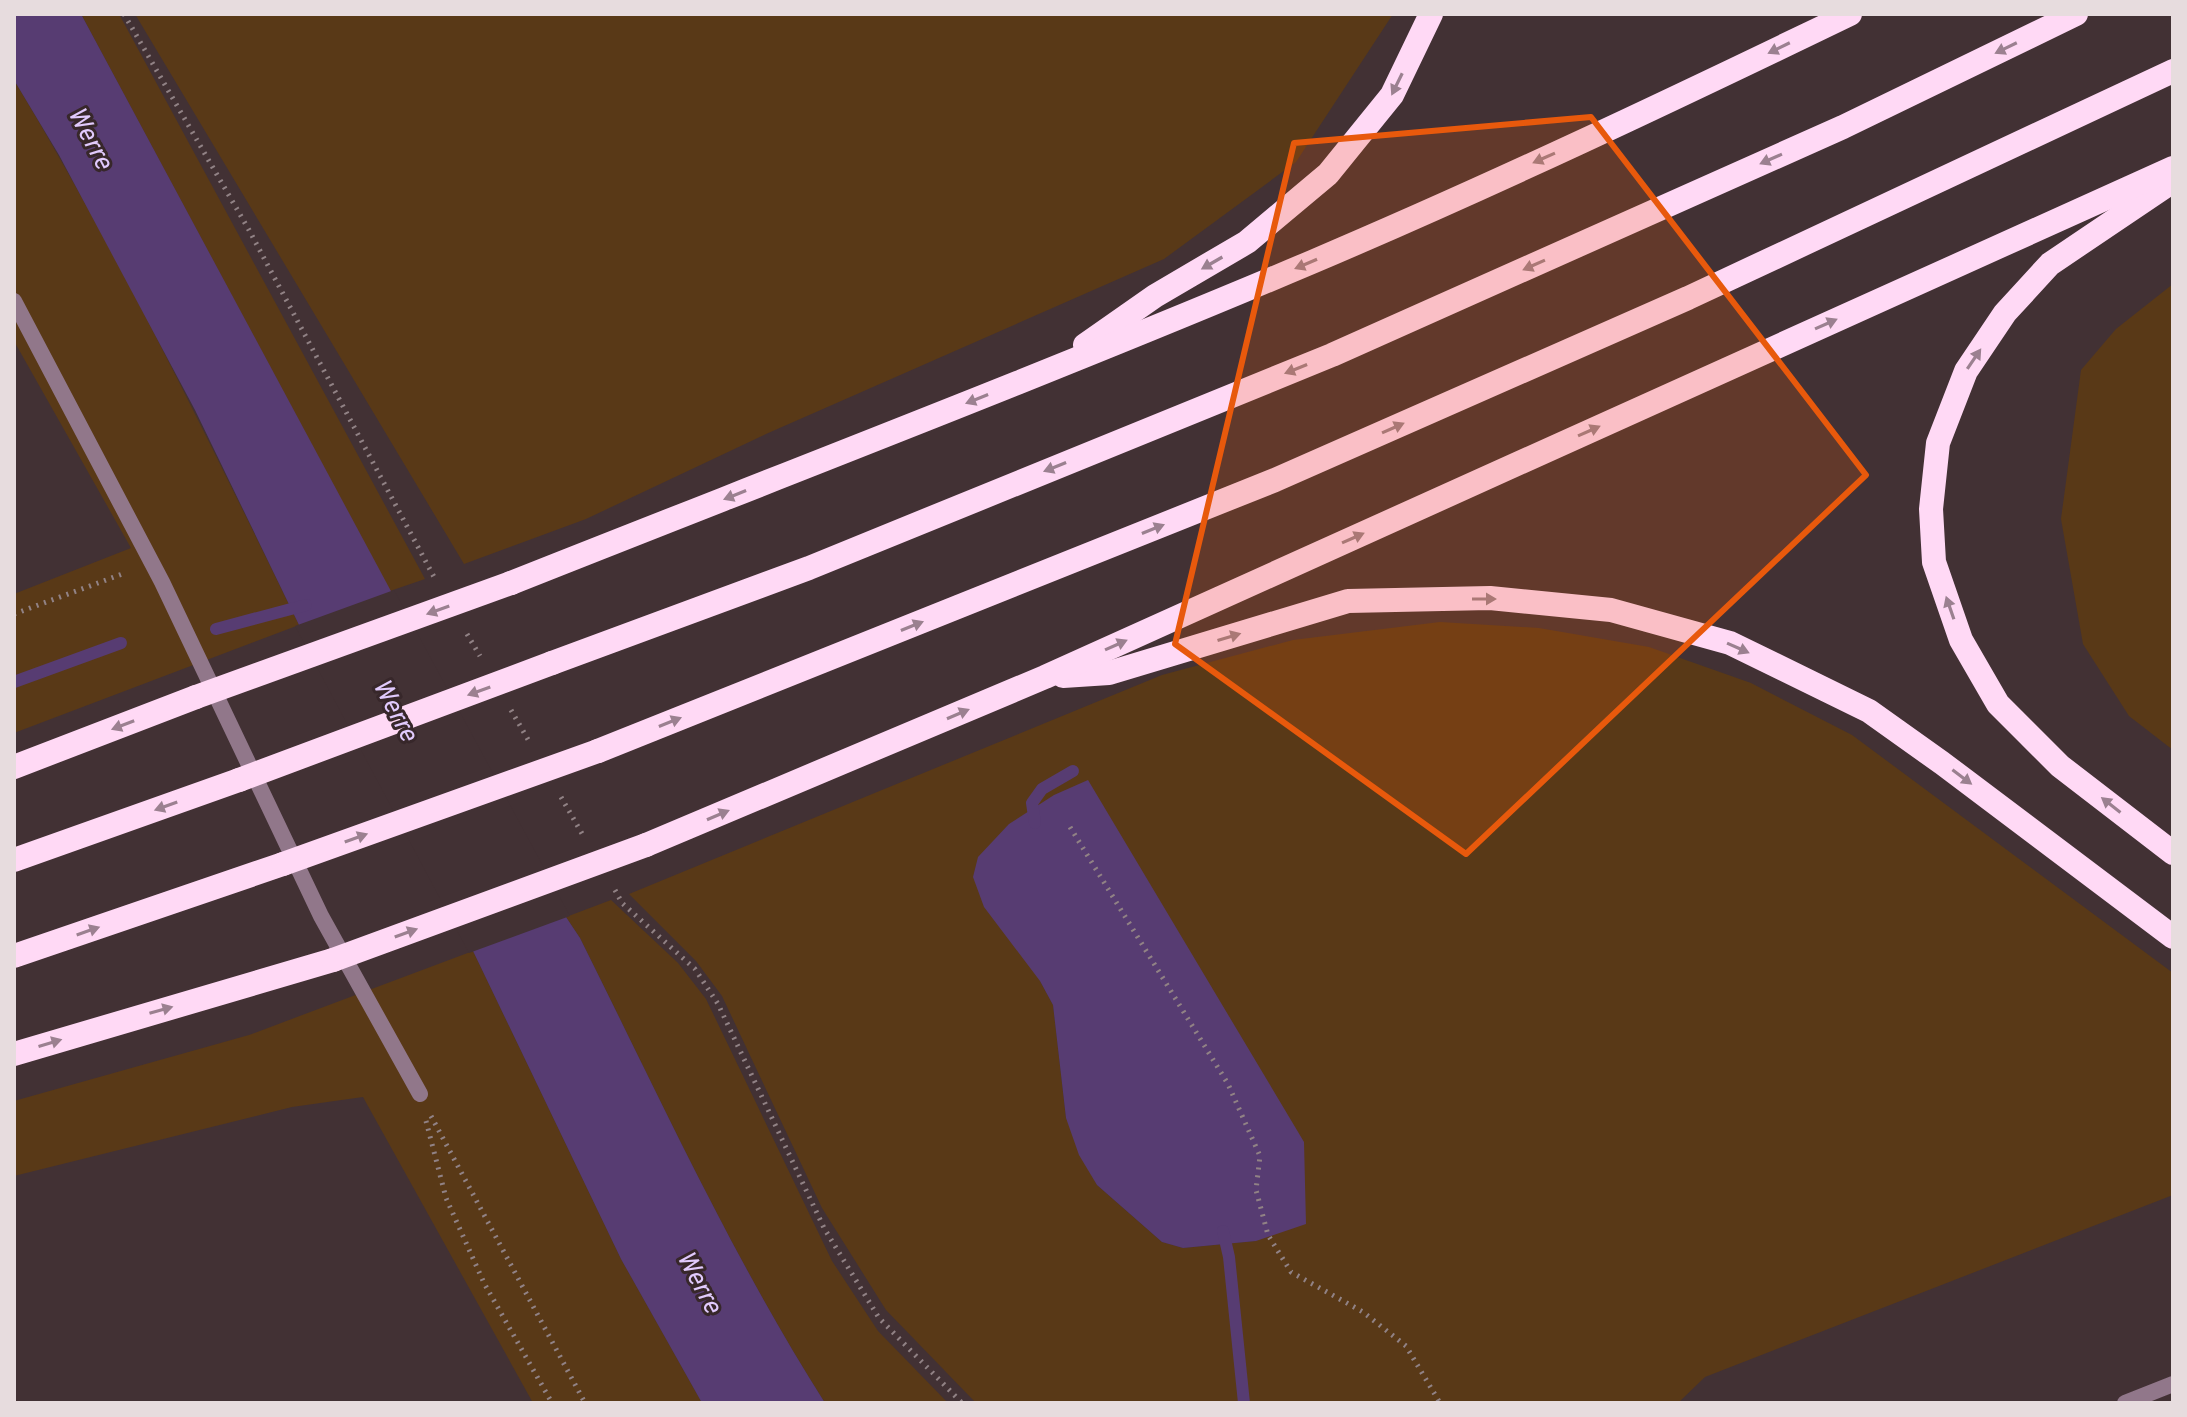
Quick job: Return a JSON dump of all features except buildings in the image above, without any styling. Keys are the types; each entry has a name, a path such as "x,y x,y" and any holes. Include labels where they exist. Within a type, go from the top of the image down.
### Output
{"highway":[{"path":"1049,371 1155,296 1247,242 1328,174 1392,95 1431,14"},
{"path":"14,767 196,697 511,583 1049,371 1329,254 1653,109 1850,14"},
{"path":"14,860 239,780 809,568 1332,355 1843,127 2076,14"},
{"path":"14,956 598,751 1275,480 1688,298 2173,71"},
{"path":"14,1054 333,960 646,845 1045,677 2173,168"},
{"path":"2173,181 2050,264 2005,313 1966,371 1938,443 1931,509 1934,562 1961,640 1998,704 2060,766 2173,853"},
{"path":"1045,677 1109,673 1348,601 1490,598 1611,610 1730,643 1869,711 2173,937"}],"street":[{"path":"14,301 152,563 321,916 420,1094"},
{"path":"2125,1403 2173,1384"}],"path":[{"path":"124,14 249,230 440,587"},
{"path":"14,614 152,563"},
{"path":"463,628 487,669"},
{"path":"503,697 535,752"},
{"path":"559,793 590,848"},
{"path":"1070,827 1228,1084 1260,1156 1256,1190 1268,1235 1291,1272 1363,1312 1406,1346 1440,1403"},
{"path":"614,889 622,903 695,969 718,1004 824,1228 847,1267 879,1318 962,1403"},
{"path":"420,1094 446,1198 484,1283 552,1403"},
{"path":"420,1094 585,1403"}],"highlighted area":[{"path":"1591,117 1866,475 1466,854 1175,644 1294,143"}],"shaded area":[{"path":"81,14 119,14 425,579 390,591"},
{"path":"135,14 1393,14 1296,162 1164,259 766,434 586,519 464,564"},
{"path":"14,80 127,281 299,625 14,733 14,594 131,548 14,341"},
{"path":"2173,284 2173,750 2129,716 2083,644 2061,519 2081,370 2116,329"},
{"path":"1440,622 1539,628 1649,647 1751,683 1852,735 2173,973 2173,1195 1705,1377 1678,1403 976,1403 886,1310 822,1208 722,996 696,961 629,894 1162,675 1293,640","holes":["1040,981 1268,1235 1255,1241 1183,1248 1162,1242 1097,1185 1066,1118 1053,1005"]},
{"path":"611,900 678,963 706,999 832,1261 878,1331 948,1403 825,1403 727,1232 580,938 566,917"},
{"path":"473,951 621,1259 702,1403 533,1403 363,1097 292,1107 14,1176 14,1101 249,1035"}],"water":[{"name":"Werre","path":"14,14 81,14 580,938 758,1290 825,1403 702,1403 621,1259 473,951 299,625 195,410 59,155 14,80"},
{"path":"1088,780 1304,1142 1306,1224 1256,1241 1183,1248 1162,1242 1097,1185 1079,1155 1066,1118 1053,1005 1040,981 984,907 973,877 978,857 1009,824 1054,795"}],"pier":[{"path":"394,590 570,916 469,953 295,626"}],"waterway":[{"path":"216,629 306,605"},
{"path":"14,682 121,643"},
{"path":"1035,823 1032,803 1042,789 1073,771"},
{"path":"1223,1231 1229,1257 1244,1403"}]}
